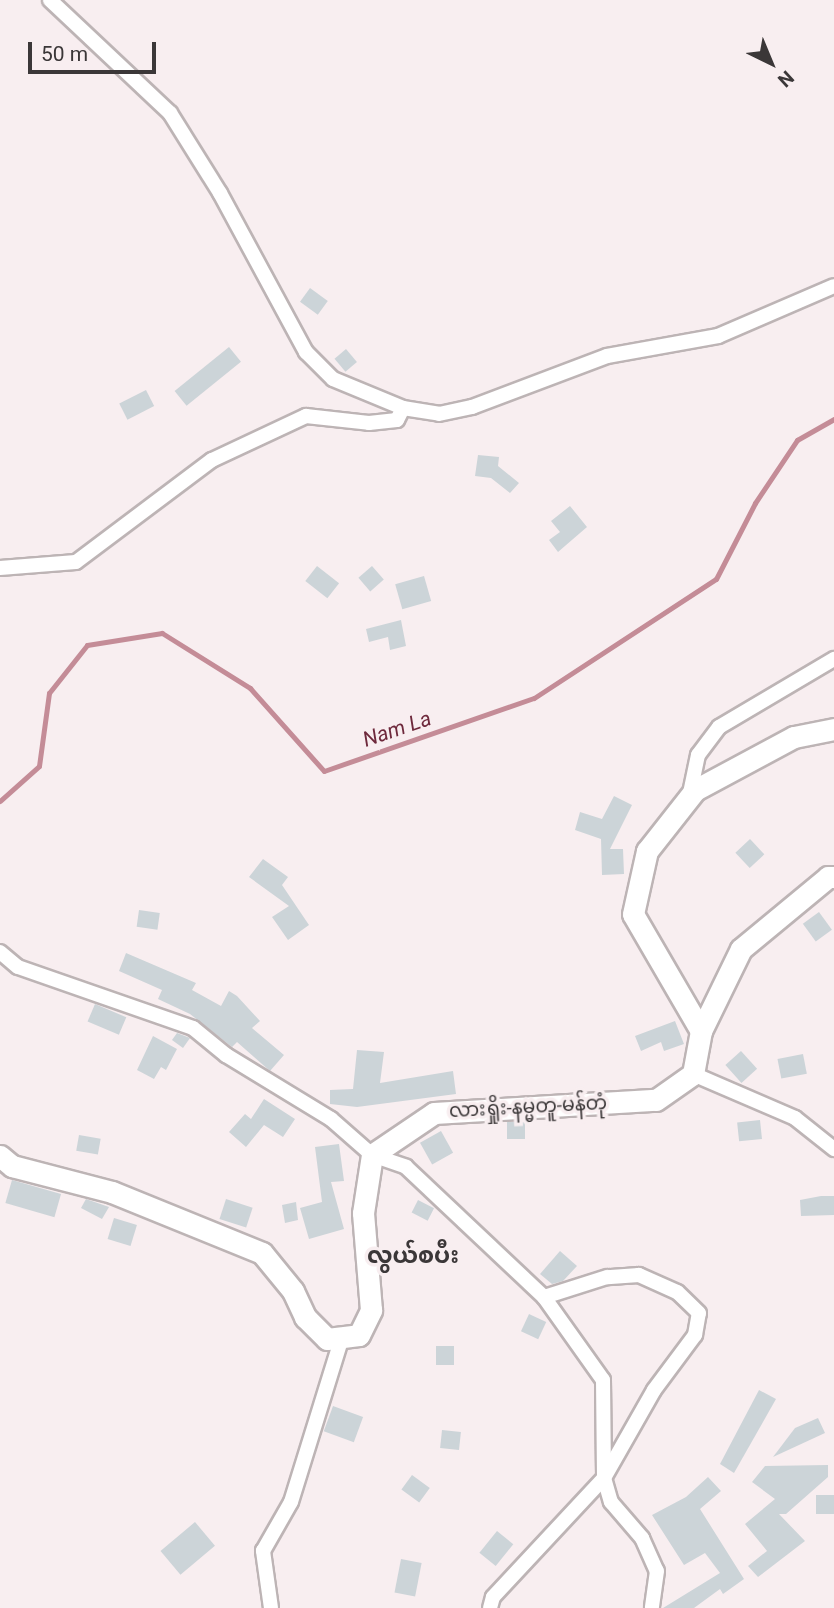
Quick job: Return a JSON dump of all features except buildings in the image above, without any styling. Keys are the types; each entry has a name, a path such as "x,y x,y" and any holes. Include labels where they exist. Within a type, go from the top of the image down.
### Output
{"main road":[{"path":"702,1031 633,914 647,851 695,790 794,737 834,729"},
{"path":"693,1074 702,1031 741,949 828,877 834,877"},
{"name":"လားရှိုး-နမ္မတူ-မန်တုံ","path":"372,1155 434,1113 656,1100 693,1074"},
{"path":"0,1156 12,1166 111,1192 262,1253 293,1292 305,1317 327,1339 359,1335 371,1310 363,1213 372,1155"}],"street":[{"path":"50,0 170,113 220,193 306,352 333,379 403,408 439,414 472,408 607,356 718,336 834,286"},
{"path":"0,568 76,562 212,460 306,416 383,422 397,420 403,408"},
{"path":"689,798 698,755 719,727 834,659"},
{"path":"0,952 18,967 193,1028 226,1055 331,1119 372,1155 406,1167 544,1297 603,1380 604,1478 611,1503 642,1538 657,1571 652,1608"},
{"path":"693,1074 795,1118 834,1149"},
{"path":"490,1608 493,1597 604,1478 654,1390 695,1335 699,1313 677,1292 639,1275 607,1277 544,1297"},
{"path":"271,1608 263,1551 290,1502 342,1337"}],"waterway":[{"name":"Nam La","path":"0,801 39,766 49,693 87,645 162,633 250,688 324,771 534,698 716,579 755,503 797,440 834,419"}],"district":[{"name":"လွယ်စပီး","path":"413,1256"}]}
